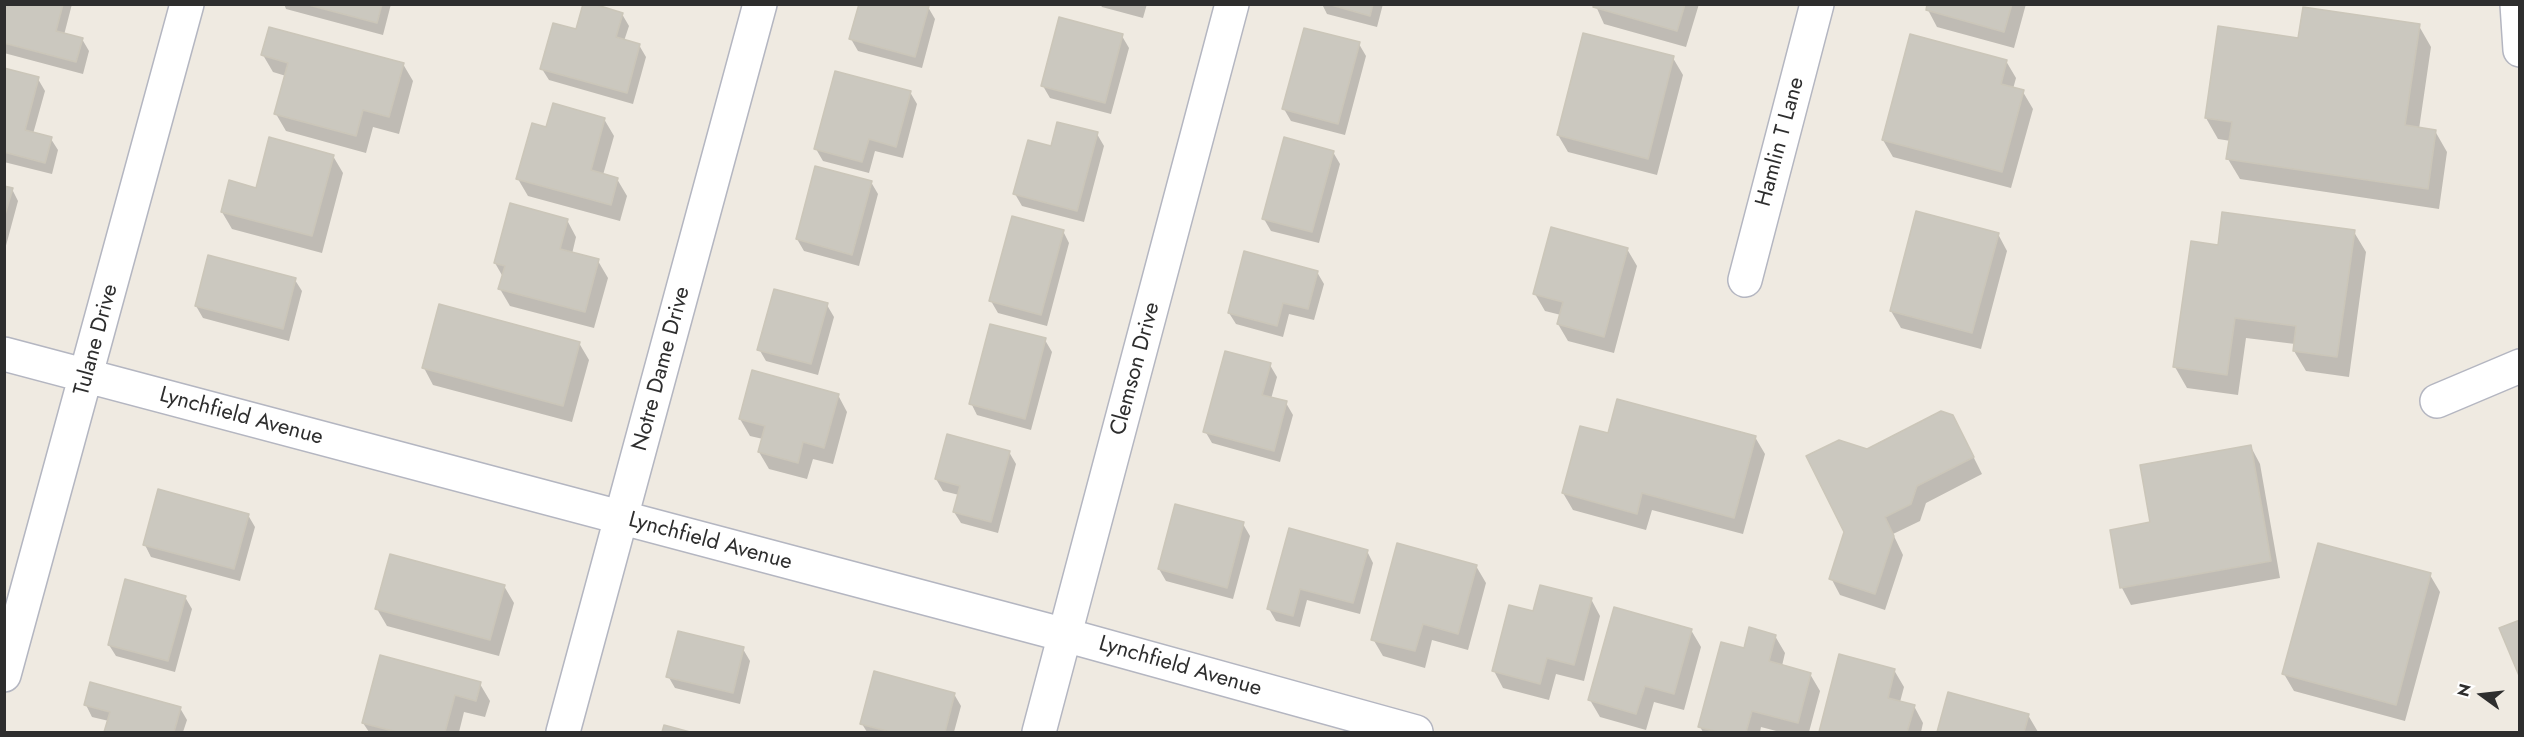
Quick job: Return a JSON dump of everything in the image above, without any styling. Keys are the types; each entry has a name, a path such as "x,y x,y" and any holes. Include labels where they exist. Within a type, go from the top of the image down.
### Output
{"street":[{"name":"Tulane Drive","path":"4,675 88,376 187,4"},
{"name":"Notre Dame Drive","path":"563,732 760,4"},
{"name":"Clemson Drive","path":"1039,732 1232,4"},
{"name":"Hamlin T Lane","path":"1745,280 1817,4"},
{"path":"2517,4 2520,50"},
{"name":"Lynchfield Avenue","path":"4,354 1065,635 1416,732"},
{"path":"2437,401 2520,366"}],"building":[{"path":"4,4 63,4 56,31 83,38 76,62 4,43"},
{"path":"305,4 382,4 377,23"},
{"path":"583,4 594,4 623,13 616,37 640,44 627,93 540,69 553,23 576,29"},
{"path":"859,4 929,6 915,57 849,39"},
{"path":"1328,4 1373,4 1370,16"},
{"path":"1594,4 1685,4 1677,31 1593,7"},
{"path":"1927,4 2012,4 2004,32 1926,10"},
{"path":"2303,7 2420,24 2405,125 2436,130 2428,189 2226,159 2232,122 2205,118 2218,26 2298,38"},
{"path":"1059,17 1123,34 1105,103 1041,86"},
{"path":"269,27 404,63 389,117 363,110 356,136 274,114 288,63 261,55"},
{"path":"1304,28 1360,42 1338,124 1282,109"},
{"path":"1583,33 1674,56 1648,159 1557,135"},
{"path":"1910,34 2007,60 2001,84 2024,90 2002,172 1882,140"},
{"path":"4,68 39,77 25,130 52,137 45,163 4,152"},
{"path":"835,71 911,91 896,147 869,139 862,162 814,149"},
{"path":"553,103 605,118 591,170 618,178 611,205 516,179 532,123 546,127"},
{"path":"1057,122 1098,132 1077,211 1013,194 1028,140 1051,146"},
{"path":"269,137 334,155 312,236 221,212 229,180 256,188"},
{"path":"1284,137 1334,151 1312,232 1262,219"},
{"path":"815,166 872,181 852,255 796,239"},
{"path":"4,186 13,188 4,218"},
{"path":"510,203 568,219 560,249 599,259 585,312 498,289 505,266 494,263"},
{"path":"1916,211 1999,233 1972,333 1890,311"},
{"path":"2222,212 2355,230 2337,357 2293,351 2296,326 2235,318 2227,375 2173,367 2191,241 2218,245"},
{"path":"1012,216 1064,230 1041,315 989,301"},
{"path":"1551,227 1628,248 1604,337 1557,324 1563,302 1533,294"},
{"path":"1244,251 1318,271 1308,309 1283,303 1277,326 1228,313"},
{"path":"208,255 296,278 283,329 195,306"},
{"path":"774,289 828,303 811,364 757,350"},
{"path":"439,304 580,342 563,406 422,368"},
{"path":"990,324 1046,338 1025,419 969,404"},
{"path":"1225,351 1271,363 1262,395 1287,401 1274,451 1203,432"},
{"path":"752,370 839,394 824,448 803,442 798,463 758,452 765,426 739,419"},
{"path":"1617,399 1756,436 1734,518 1642,493 1637,514 1562,493 1580,426 1608,433"},
{"path":"1941,411 1953,415 1974,457 1917,486 1911,504 1885,517 1894,536 1875,594 1829,579 1844,532 1806,456 1839,440 1867,449"},
{"path":"947,434 1010,451 991,522 953,512 960,486 935,479"},
{"path":"2251,445 2271,561 2120,588 2110,530 2150,522 2140,465"},
{"path":"158,489 249,514 234,569 143,545"},
{"path":"1175,504 1244,522 1227,588 1158,569"},
{"path":"1289,528 1368,550 1353,603 1300,589 1293,616 1267,609"},
{"path":"1397,543 1477,565 1458,634 1423,624 1415,651 1371,640"},
{"path":"2318,543 2431,573 2396,705 2282,674"},
{"path":"390,554 505,585 490,640 375,609"},
{"path":"125,579 186,596 168,661 108,645"},
{"path":"1540,585 1592,598 1574,665 1547,658 1540,684 1492,671 1509,605 1533,611"},
{"path":"1614,607 1692,629 1674,694 1645,686 1636,714 1588,700"},
{"path":"2520,620 2520,678 2499,628"},
{"path":"1749,627 1776,635 1769,661 1811,673 1798,723 1752,711 1746,732 1718,732 1698,727 1721,642 1744,648"},
{"path":"678,631 744,647 733,693 666,677"},
{"path":"1839,654 1895,669 1888,698 1915,705 1907,732 1819,732"},
{"path":"380,655 481,682 476,701 455,695 445,732 397,732 362,723"},
{"path":"874,671 955,693 945,732 891,732 860,724"},
{"path":"90,682 181,707 174,732 104,732 110,712 84,705"},
{"path":"1948,692 2029,714 2024,732 1937,732"},
{"path":"664,725 690,732 662,732"}]}
